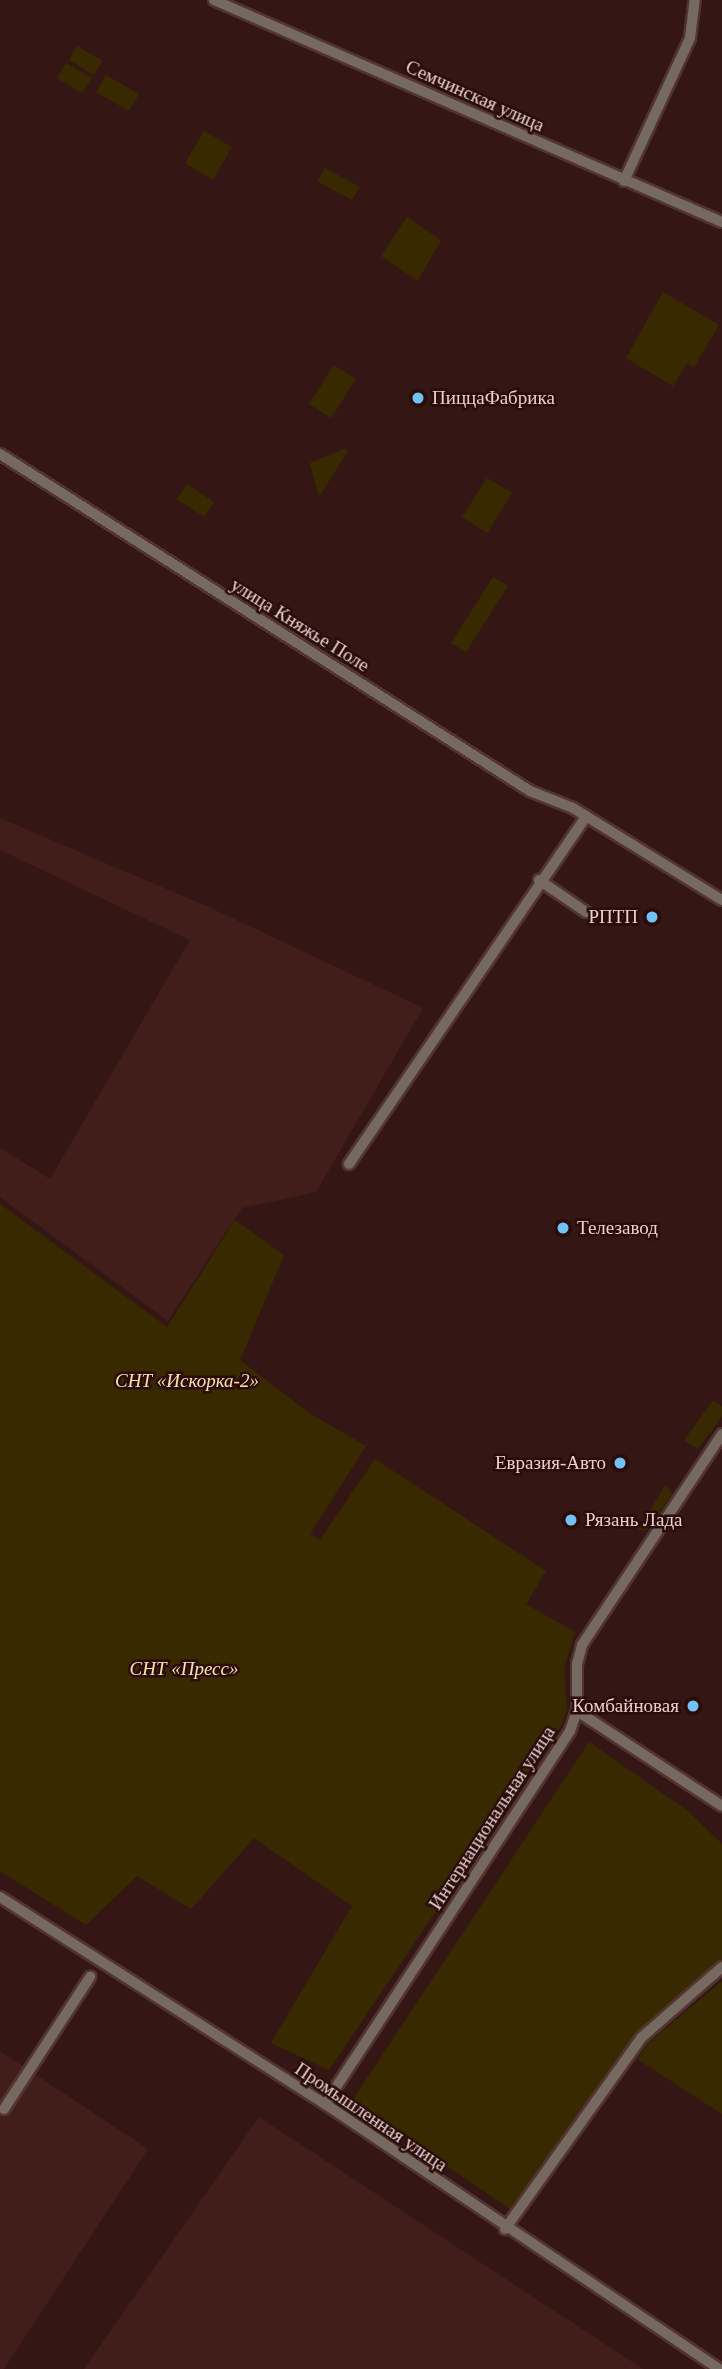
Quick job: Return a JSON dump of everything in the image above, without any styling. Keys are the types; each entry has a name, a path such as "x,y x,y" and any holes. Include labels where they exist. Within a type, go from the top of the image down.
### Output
{"street":[{"name":"Семчинская улица","path":"214,0 241,5 624,181 722,222"},
{"path":"624,181 690,38 695,0"},
{"name":"улица Княжье Поле","path":"0,454 530,791 586,816"},
{"path":"349,1164 539,880 586,816 722,900"},
{"path":"539,880 586,912"},
{"name":"Интернациональная улица","path":"325,2104 570,1731 577,1712 577,1664 582,1645 722,1434"},
{"path":"577,1712 722,1806"},
{"name":"Промышленная улица","path":"0,1897 325,2104 505,2229 720,2369"},
{"path":"505,2229 642,2038 722,1967"},
{"path":"4,2109 90,1976"}],"shaded area":[{"path":"0,818 211,908 423,1008 316,1192 242,1208 168,1321 0,1197 0,1148 50,1179 190,940 0,850"},
{"path":"0,2051 148,2149 4,2369 0,2369"},
{"path":"259,2117 643,2369 84,2369"}],"green space":[{"path":"77,46 103,61 94,75 69,60"},
{"path":"66,63 92,78 82,93 57,78"},
{"path":"106,75 139,94 129,111 96,92"},
{"path":"204,131 232,147 213,180 185,163"},
{"path":"325,168 360,187 352,200 317,181"},
{"path":"407,217 441,240 418,281 381,256"},
{"path":"663,292 719,325 694,367 687,363 673,386 626,358"},
{"path":"334,365 356,379 331,418 309,404"},
{"path":"344,449 348,451 319,497 310,463"},
{"path":"487,478 512,493 487,533 462,517"},
{"path":"187,484 214,502 204,517 177,499"},
{"path":"493,577 508,586 466,652 451,643"},
{"name":"СНТ «Пресс»","path":"0,1204 167,1327 235,1220 284,1255 240,1360 309,1413 366,1446 310,1534 320,1540 375,1459 546,1571 526,1604 575,1632 564,1668 567,1710 561,1726 329,2070 271,2043 352,1906 254,1838 191,1909 137,1876 86,1925 0,1871"},
{"path":"713,1401 722,1406 722,1416 698,1449 684,1440"},
{"path":"666,1484 672,1494 647,1530 638,1530"},
{"path":"589,1742 688,1811 722,1844 722,1959 622,2052 510,2209 352,2101"},
{"path":"722,1981 722,2114 637,2059 648,2043"}],"place":[{"name":"ПиццаФабрика","path":"418,398"},
{"name":"РПТП","path":"652,917"},
{"name":"Телезавод","path":"563,1228"},
{"name":"Евразия-Авто","path":"620,1463"},
{"name":"Рязань Лада","path":"571,1520"},
{"name":"Комбайновая","path":"693,1706"}],"park label":[{"name":"СНТ «Искорка-2»","path":"187,1381"}]}
